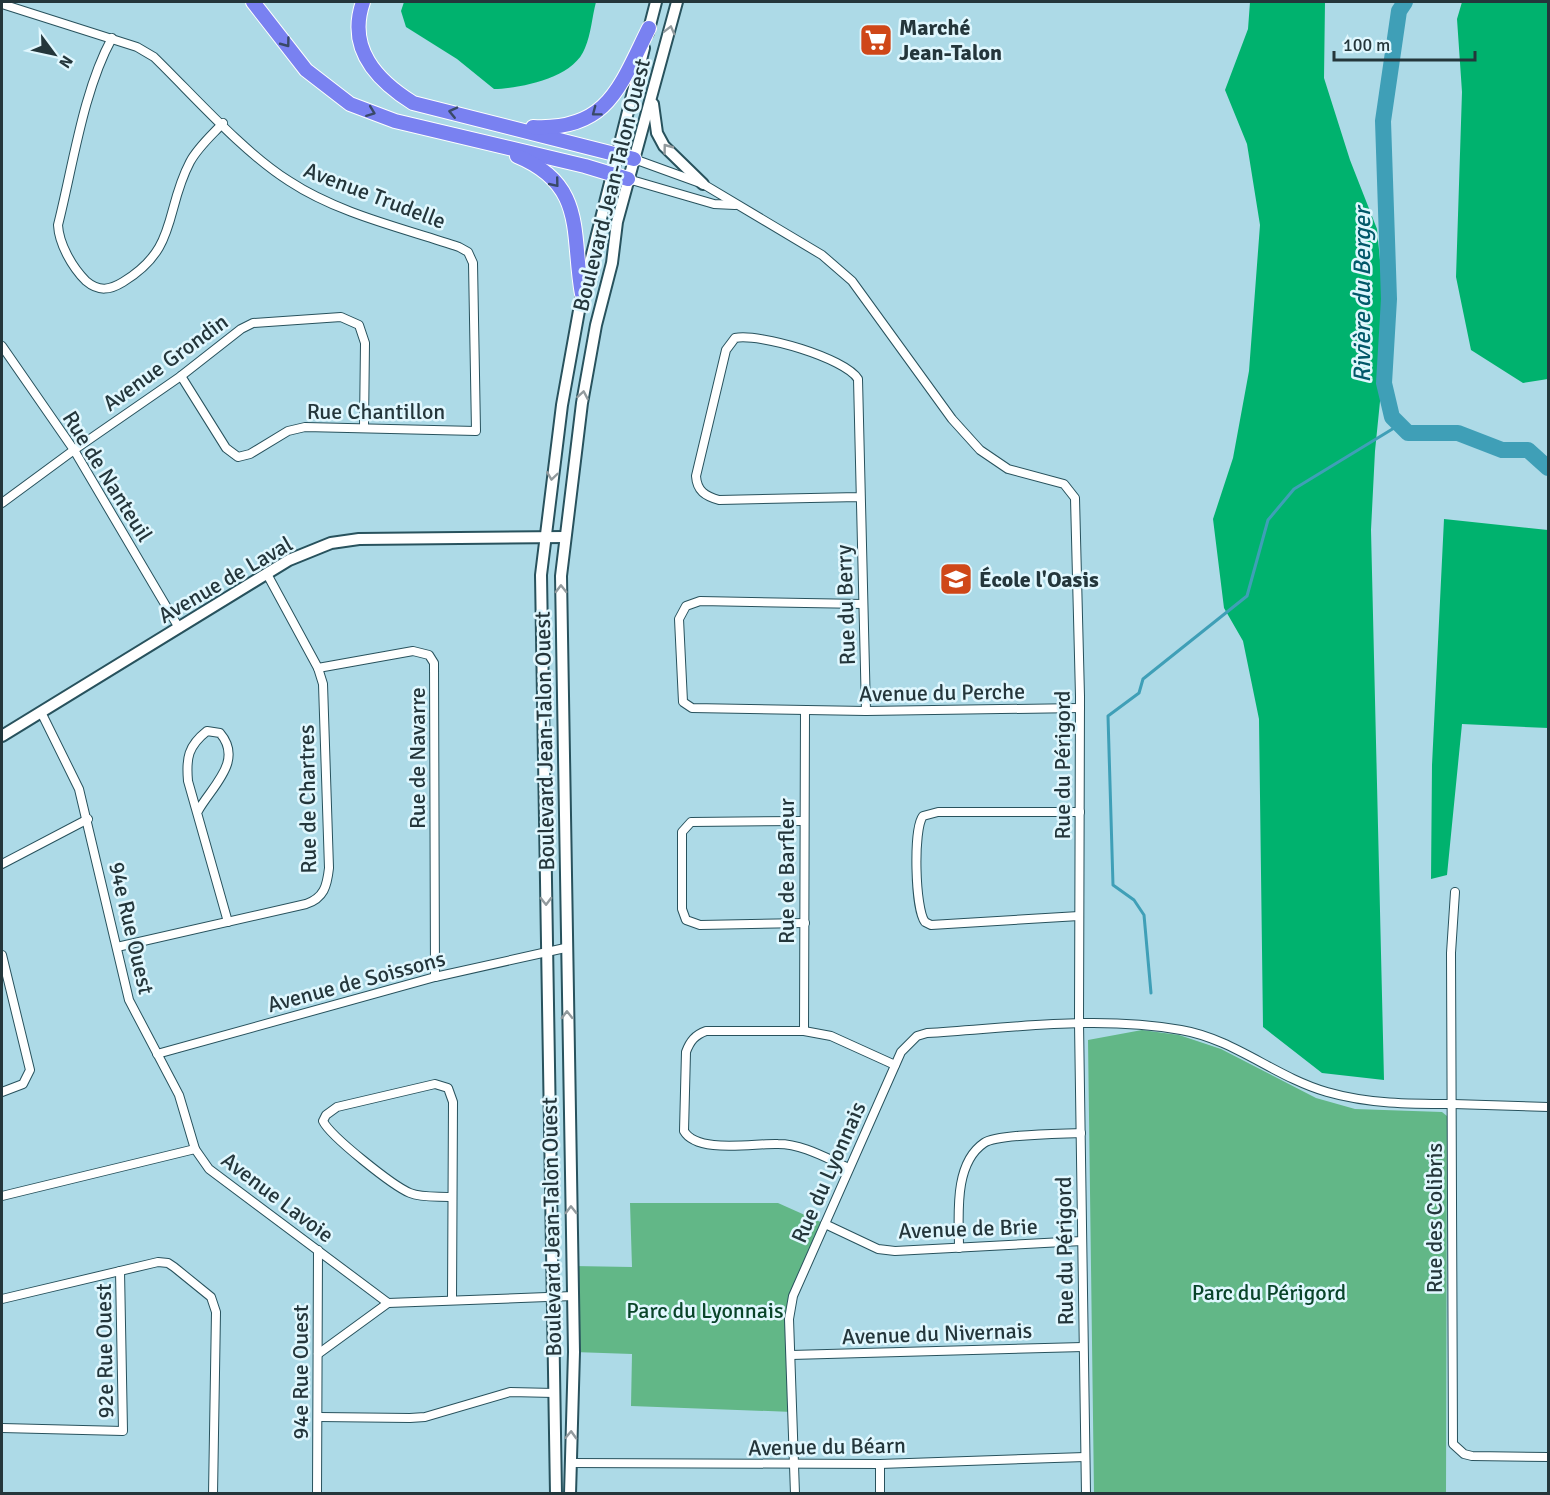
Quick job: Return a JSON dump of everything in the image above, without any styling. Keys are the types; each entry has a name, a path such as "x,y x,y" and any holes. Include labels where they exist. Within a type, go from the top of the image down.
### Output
{"highway":[{"path":"253,2 306,70 350,104 395,121 612,173 628,179"},
{"path":"363,2 360,12 359,40 370,66 388,88 413,103 634,159"},
{"path":"510,126 565,127 588,118 605,105 621,84 649,28"},
{"path":"488,144 544,169 569,203 576,222 577,268 582,294"}],"street":[{"name":"Boulevard Jean-Talon Ouest","path":"556,1494 541,575 562,405 582,294 656,2"},
{"name":"Boulevard Jean-Talon Ouest","path":"570,1494 573,1296 565,948 561,576 582,403 596,325 628,179 677,2"},
{"name":"Avenue Trudelle","path":"2,4 137,47 154,57 265,164 289,182 320,198 468,252 475,276 476,430"},
{"path":"112,38 92,84 58,225 62,245 89,283 103,290 113,288 148,264 168,232 189,164 223,123"},
{"path":"652,99 657,133 664,146 703,184"},
{"name":"Rue du Périgord","path":"634,159 703,184 822,255 852,280 952,419 980,450 1008,469 1064,484 1076,498 1080,708 1079,1023 1086,1494"},
{"name":"Rue du Périgord","path":"628,179 714,204 736,205"},
{"name":"Avenue Grondin","path":"2,503 181,376 241,329 253,323 341,317 352,320 363,331 365,343 364,426"},
{"name":"Rue du Berry","path":"859,497 719,500 701,492 696,476 726,350 735,338 751,337 812,353 854,373 859,388 859,497 866,711"},
{"name":"Rue de Nanteuil","path":"2,346 74,450 179,628"},
{"name":"Rue Chantillon","path":"181,376 226,448 238,456 250,454 288,431 305,427 364,426 476,430"},
{"name":"Avenue de Laval","path":"2,736 290,560 331,543 359,539 566,537"},
{"name":"Rue de Chartres","path":"117,947 318,900 327,882 322,684 318,668 267,574"},
{"name":"Avenue du Perche","path":"863,604 700,602 686,606 681,611 682,696 686,705 692,708 866,711 1080,708"},
{"name":"Rue de Navarre","path":"318,668 413,651 429,655 434,663 435,977"},
{"name":"Rue de Barfleur","path":"804,1031 805,710"},
{"name":"94e Rue Ouest","path":"41,712 79,789 88,819 129,1000 179,1095 195,1149"},
{"path":"198,810 228,763 228,747 220,733 207,731 189,750 186,762 188,781 228,922"},
{"path":"1079,916 930,925 925,922 919,907 917,828 924,816 938,812 1080,812"},
{"path":"2,864 88,819"},
{"path":"804,821 691,822 682,832 682,909 686,920 700,925 805,924"},
{"name":"Rue des Colibris","path":"1455,892 1451,953 1453,1444 1464,1454 1472,1456 1548,1457"},
{"name":"Avenue de Soissons","path":"157,1054 435,977 565,948"},
{"path":"2,955 30,1070 23,1084 2,1092"},
{"name":"Rue du Lyonnais","path":"795,1494 789,1319 793,1296 895,1065 908,1042 927,1033 1079,1023 1130,1024 1202,1034 1288,1077 1324,1092 1360,1101 1398,1105 1548,1107"},
{"path":"849,1168 792,1145 700,1144 688,1137 684,1131 686,1052 698,1034 706,1031 804,1031 831,1036 895,1065"},
{"path":"452,1197 419,1196 398,1186 332,1134 324,1121 326,1115 336,1107 435,1084 448,1088 453,1102 452,1300"},
{"path":"959,1248 961,1182 979,1147 994,1139 1081,1133"},
{"name":"Avenue Lavoie","path":"2,1196 195,1149 209,1169 388,1303"},
{"name":"Avenue de Brie","path":"825,1224 878,1248 895,1251 1082,1241"},
{"name":"94e Rue Ouest","path":"317,1494 318,1250"},
{"path":"2,1299 158,1262 168,1263 211,1297 214,1304 213,1494"},
{"name":"92e Rue Ouest","path":"2,1428 123,1431 120,1271"},
{"path":"318,1354 388,1303 573,1296"},
{"name":"Avenue du Nivernais","path":"791,1355 1083,1347"},
{"path":"319,1417 425,1417 510,1392 554,1393"},
{"name":"Avenue du Béarn","path":"570,1463 880,1464 1085,1457"},
{"path":"880,1464 880,1494"}],"green space":[{"path":"404,2 596,2 585,48 570,67 546,79 494,89 457,59 406,27 401,11"},
{"path":"1250,2 1325,2 1324,78 1350,160 1377,229 1387,332 1375,451 1371,530 1384,1080 1322,1073 1263,1027 1259,719 1243,641 1224,608 1213,519 1233,458 1249,371 1260,225 1247,144 1225,90 1248,29"},
{"path":"1462,2 1548,2 1548,379 1523,383 1471,350 1456,277 1462,92 1457,19"},
{"path":"1444,519 1548,530 1548,728 1462,724 1447,875 1431,879 1432,765"},
{"name":"Parc du Périgord","path":"1142,1030 1179,1035 1221,1049 1316,1098 1355,1109 1442,1112 1447,1116 1446,1493 1094,1493 1088,1040"},
{"name":"Parc du Lyonnais","path":"630,1203 778,1203 825,1224 793,1296 789,1319 793,1412 631,1406 632,1354 574,1352 573,1266 632,1267"}],"waterway":[{"name":"Rivière du Berger","path":"1405,2 1399,11 1383,121 1389,299 1384,383 1392,417 1408,433 1458,433 1502,450 1528,450 1548,468"},
{"path":"1151,993 1144,915 1134,900 1113,885 1108,716 1139,693 1143,679 1247,596 1268,520 1294,489 1399,425"}],"place":[{"name":"Marché Jean-Talon","path":"876,40"},
{"name":"École l'Oasis","path":"956,579"}]}
